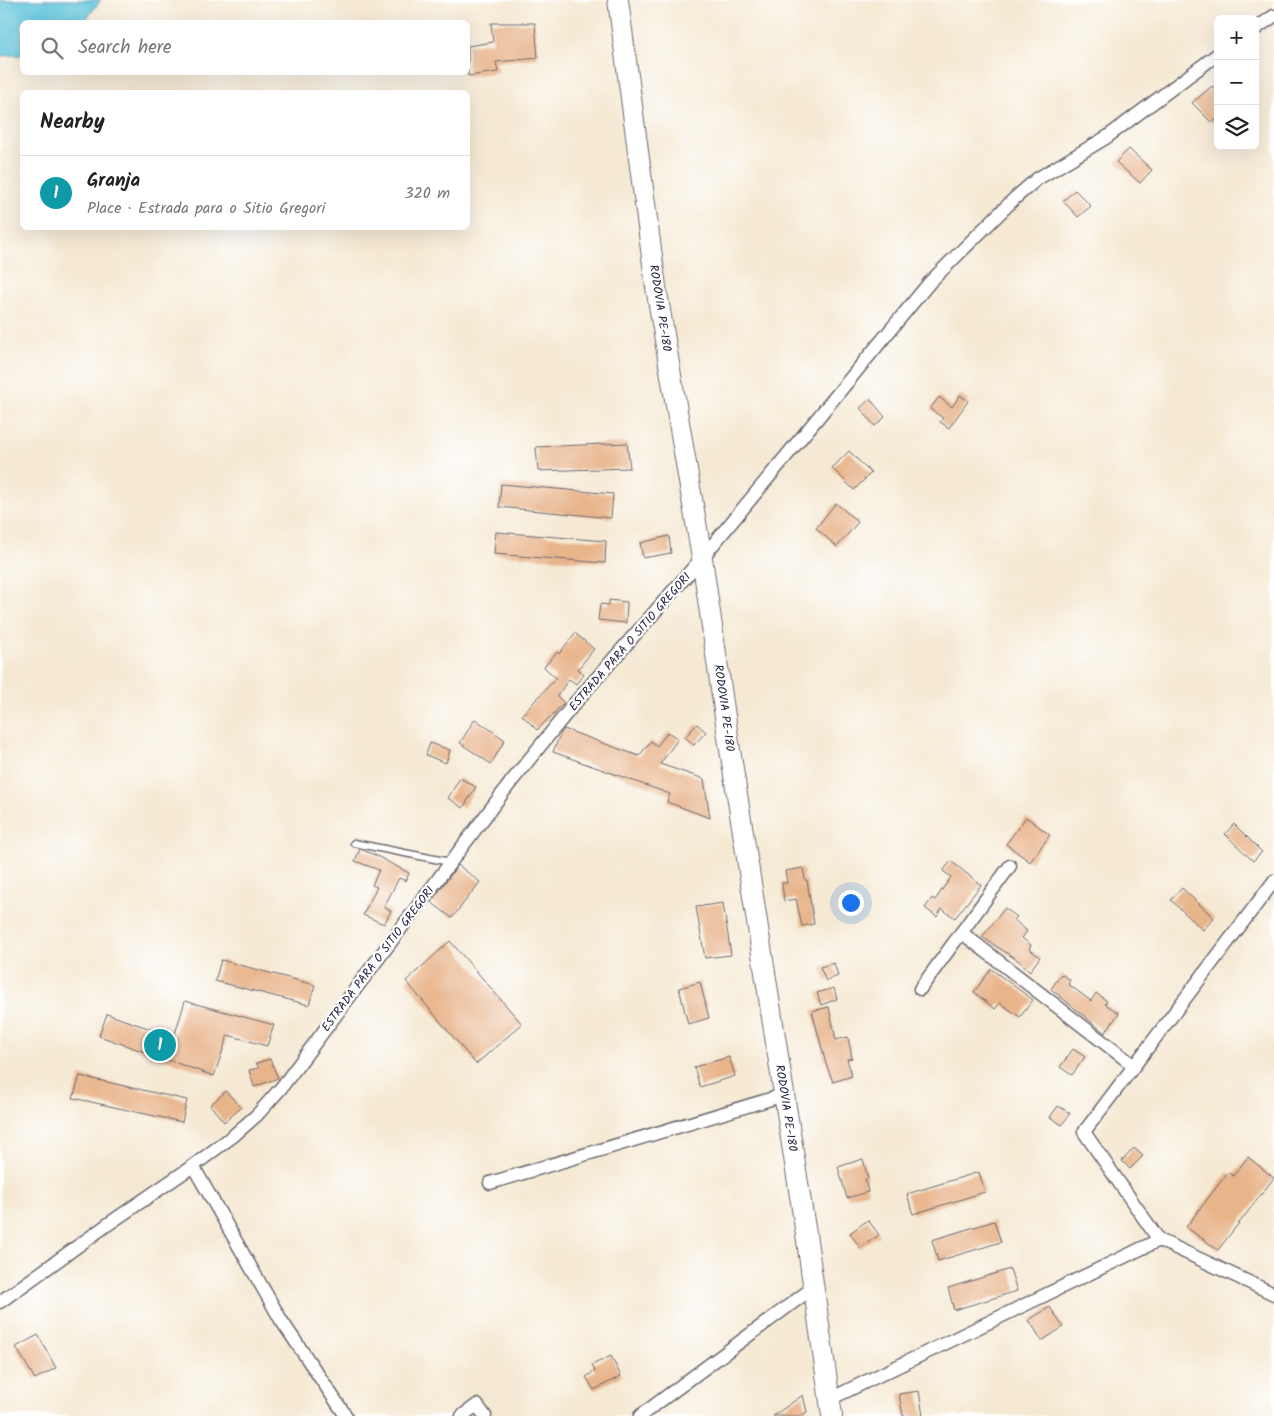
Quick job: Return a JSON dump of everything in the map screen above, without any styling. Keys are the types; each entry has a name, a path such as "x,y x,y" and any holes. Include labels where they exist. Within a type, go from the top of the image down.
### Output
{"main road":[{"name":"RODOVIA PE-180","path":"618,0 656,287 702,558 814,1287 831,1411"}],"street":[{"path":"1259,26 1274,16"},
{"name":"ESTRADA PARA O SITIO GREGORI","path":"0,1302 193,1166 246,1126 281,1088 511,782 574,704 702,558 930,282 1037,179 1106,137 1214,57"},
{"path":"920,989 1010,866"},
{"path":"1274,881 1084,1132 1159,1240 1274,1294"},
{"path":"962,933 1133,1065"},
{"path":"490,1183 784,1095"},
{"path":"193,1166 280,1320 346,1416"},
{"path":"831,1411 1159,1240"},
{"path":"640,1416 814,1287"},
{"path":"462,1416 477,1405 485,1416"}],"lane":[{"path":"354,843 450,862"}],"water":[{"path":"0,0 101,0 86,20 20,20 20,55 0,56"}],"building":[{"path":"491,23 535,23 538,58 496,62 498,72 468,76 470,75 470,46 493,42"},
{"path":"1212,86 1214,88 1214,121 1212,123 1192,103"},
{"path":"1129,149 1152,170 1140,183 1116,162"},
{"path":"1075,190 1091,206 1078,217 1063,201"},
{"path":"960,395 968,401 949,428 940,422 943,418 930,409 939,397 952,407"},
{"path":"870,399 885,417 875,426 860,408"},
{"path":"627,443 630,468 538,471 536,447"},
{"path":"849,451 871,473 854,490 832,468"},
{"path":"501,484 613,494 611,518 499,507"},
{"path":"836,503 858,522 837,547 816,528"},
{"path":"496,532 606,541 605,563 494,554"},
{"path":"669,536 671,553 643,558 640,543"},
{"path":"609,600 627,602 626,623 598,620 600,604 609,605"},
{"path":"575,633 594,649 578,669 584,674 576,684 569,679 557,696 564,703 537,730 522,715 556,678 544,667 557,652 559,654"},
{"path":"475,719 505,740 491,764 460,743"},
{"path":"697,724 706,732 694,745 685,737"},
{"path":"564,729 639,756 651,741 657,746 668,732 678,739 660,764 704,779 710,818 667,802 670,794 553,752"},
{"path":"430,743 450,750 446,763 426,755"},
{"path":"460,778 476,787 463,808 448,798"},
{"path":"1026,817 1050,835 1030,862 1006,844"},
{"path":"1234,824 1262,852 1253,861 1225,834"},
{"path":"360,849 409,873 406,881 399,878 384,907 391,911 384,924 363,915 377,887 372,885 379,870 355,861"},
{"path":"951,861 981,885 955,918 942,909 937,917 925,908 932,898 935,900 951,877 943,871"},
{"path":"458,865 480,882 452,918 431,902"},
{"path":"803,868 805,880 807,880 814,924 802,926 796,899 784,901 782,883 787,883 785,871"},
{"path":"1182,888 1214,918 1203,930 1171,900"},
{"path":"723,903 731,955 705,958 696,907"},
{"path":"1005,908 1017,917 1014,920 1027,931 1022,938 1031,945 1029,949 1040,957 1030,971 1019,961 982,937"},
{"path":"450,941 522,1024 476,1064 406,981"},
{"path":"221,960 315,985 309,1005 215,981"},
{"path":"834,963 838,976 826,981 820,967"},
{"path":"991,969 1033,1000 1020,1017 1000,1003 995,1009 974,992"},
{"path":"1061,974 1070,980 1068,984 1091,1001 1096,993 1107,1001 1105,1004 1119,1013 1105,1033 1051,989"},
{"path":"700,982 709,1018 688,1024 679,988"},
{"path":"834,988 837,999 821,1005 817,993"},
{"path":"185,1001 274,1025 267,1046 228,1035 214,1076 99,1036 107,1014 174,1037"},
{"path":"829,1007 836,1040 848,1037 852,1058 847,1059 852,1076 833,1082 826,1064 812,1011"},
{"path":"1073,1049 1085,1057 1072,1075 1060,1067"},
{"path":"729,1057 735,1076 700,1087 694,1067"},
{"path":"270,1059 278,1078 254,1087 249,1070 259,1068 256,1063"},
{"path":"80,1076 187,1100 182,1122 73,1098"},
{"path":"226,1091 241,1108 224,1122 210,1105"},
{"path":"1058,1106 1070,1113 1062,1125 1050,1117"},
{"path":"1134,1148 1143,1156 1130,1169 1122,1161"},
{"path":"1248,1157 1274,1178 1218,1250 1186,1227 1228,1172 1233,1176"},
{"path":"863,1159 868,1179 865,1179 868,1192 847,1198 838,1167"},
{"path":"979,1172 985,1192 913,1214 907,1194"},
{"path":"868,1220 879,1235 860,1248 850,1233"},
{"path":"994,1221 1001,1242 938,1261 932,1240"},
{"path":"1010,1269 1017,1291 954,1310 948,1288"},
{"path":"1050,1307 1063,1327 1042,1341 1029,1320"},
{"path":"38,1335 56,1368 35,1379 16,1347"},
{"path":"611,1356 621,1376 594,1390 586,1377 595,1371 592,1365"},
{"path":"919,1391 923,1416 903,1416 899,1394"},
{"path":"803,1395 807,1412 801,1416 773,1416"}],"place":[{"name":"Granja","path":"160,1045"}]}
